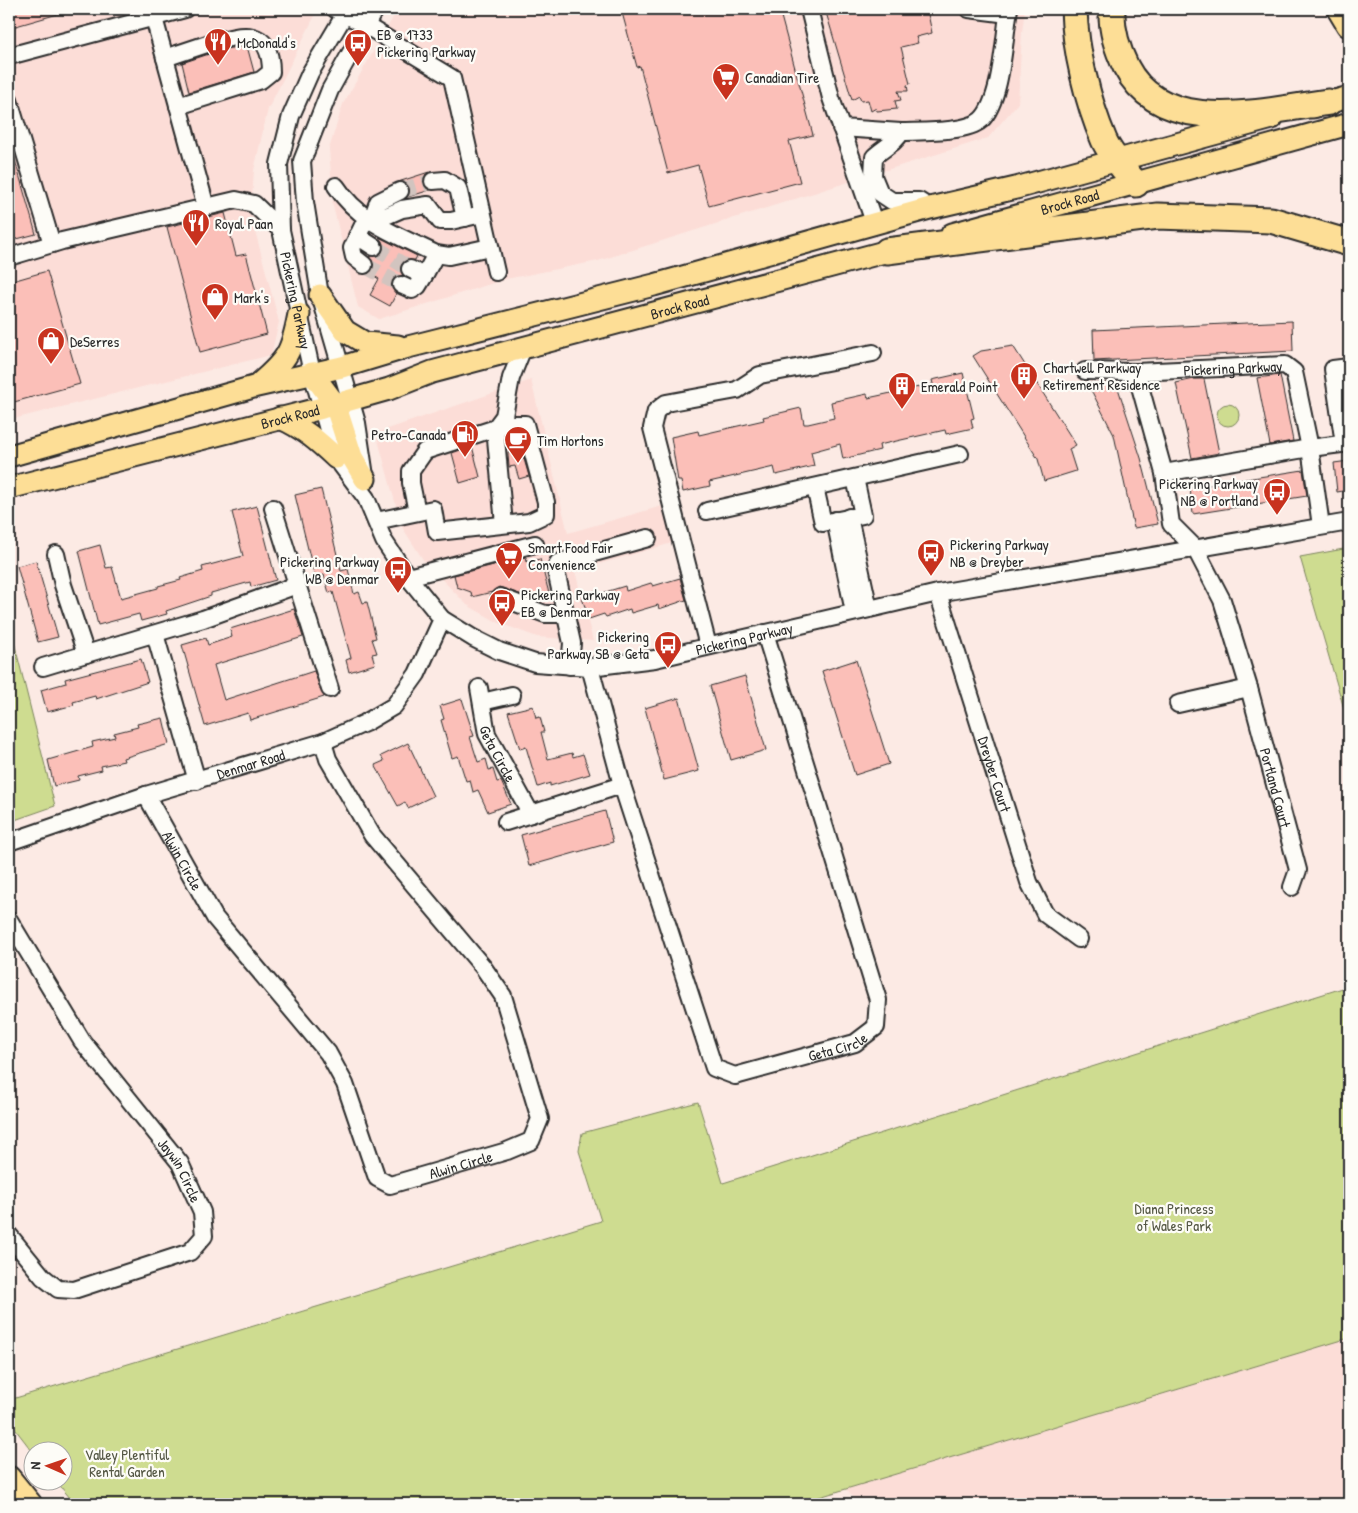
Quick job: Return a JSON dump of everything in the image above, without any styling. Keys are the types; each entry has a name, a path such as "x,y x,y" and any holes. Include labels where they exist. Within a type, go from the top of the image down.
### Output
{"highway":[{"path":"1074,9 1074,37 1085,81 1104,141 1136,184"},
{"path":"1112,9 1111,22 1118,51 1129,73 1149,96 1167,106 1186,112 1222,115 1339,100"},
{"path":"1340,9 1349,24"},
{"path":"887,252 1158,216 1271,220 1349,243"}],"main road":[{"name":"Brock Road","path":"9,456 257,386 342,367 408,347 654,285 875,225 930,208 1118,161 1339,100"},
{"name":"Brock Road","path":"9,488 336,404 389,389 432,372 887,252 1345,125"},
{"path":"320,295 345,331 365,343 408,347"},
{"path":"257,386 282,364 293,345 299,314"},
{"path":"312,373 336,404 352,457 366,489"},
{"path":"280,418 293,423 312,436 336,458"},
{"path":"9,1477 32,1504"}],"street":[{"path":"9,56 185,9"},
{"name":"Pickering Parkway","path":"375,9 330,90 302,162 305,202 320,295 342,367 336,404 336,458 366,489 384,541 408,577 442,620 499,651 535,663 570,666 590,667 655,659 938,593 1349,522"},
{"path":"809,9 831,98 875,225"},
{"path":"841,128 902,132 953,130 980,120 996,95 1008,11 969,9"},
{"name":"Pickering Parkway","path":"312,373 281,230 278,164 291,116 310,73 342,11 365,25"},
{"path":"154,18 206,208"},
{"path":"365,25 452,78 496,272"},
{"path":"165,58 240,35 252,36 265,44 271,62 270,72 261,80 178,106"},
{"path":"9,100 16,150 52,244"},
{"path":"902,132 897,140 886,146 874,157 873,176 880,193 892,201 914,200 930,208"},
{"path":"433,181 445,180 458,188 465,218"},
{"path":"336,186 346,203 436,254 449,256 490,247"},
{"path":"364,265 354,257 352,248 357,236 378,202 400,191"},
{"path":"9,257 52,244 236,200 254,204 281,230"},
{"path":"370,216 386,216 402,209 428,205 440,221 451,222 482,214"},
{"path":"357,236 374,248"},
{"path":"401,285 412,290 418,286 417,272 436,254"},
{"path":"504,524 495,428 504,416 511,378 523,348"},
{"path":"708,646 652,428 656,410 666,404 737,390 760,375 873,353"},
{"name":"Pickering Parkway","path":"1085,371 1136,372 1284,365 1294,372 1310,448 1322,526"},
{"path":"1164,473 1310,448 1346,444 1333,369 1349,367"},
{"path":"1136,372 1164,473 1171,524 1195,548"},
{"path":"376,521 433,509 437,532 528,522 546,514 546,502 525,424 508,424 425,451 411,471 411,483 417,512"},
{"path":"707,511 960,454"},
{"path":"815,487 823,523 863,515 855,478"},
{"path":"273,508 330,689"},
{"path":"842,519 861,610"},
{"path":"570,666 572,643 556,571 558,563 648,538"},
{"path":"408,577 535,544"},
{"name":"Portland Court","path":"1195,548 1222,600 1249,688 1298,870 1292,887"},
{"path":"56,554 63,585 86,654"},
{"path":"43,667 155,634 254,602 297,585"},
{"name":"Dreyber Court","path":"938,593 1029,882 1045,914 1079,939"},
{"path":"500,597 546,614 566,614"},
{"name":"Denmar Road","path":"9,842 146,795 323,742 365,724 394,706 417,674 442,620"},
{"name":"Geta Circle","path":"590,667 622,785 714,1068 735,1076 855,1043 876,1027 878,1000 765,632"},
{"path":"155,634 197,781"},
{"path":"1178,704 1249,688"},
{"name":"Geta Circle","path":"512,696 480,695 487,734 531,814"},
{"name":"Alwin Circle","path":"146,795 215,918 328,1053 345,1084 377,1178 390,1185 507,1151 530,1141 540,1119 503,996 482,967 372,835 328,759 323,742"},
{"path":"506,822 622,785"},
{"name":"Jaywin Circle","path":"9,920 82,1042 180,1162 202,1212 204,1236 190,1252 74,1290 58,1289 43,1277 9,1235"}],"shaded area":[{"path":"9,9 318,9 268,109 254,170 251,215 279,322 271,355 9,420"},
{"path":"398,9 1025,9 1018,103 988,138 598,261 506,279 379,319 358,307 332,202 347,186 332,188 329,149 343,104"},
{"path":"531,380 568,533 662,506 672,543 575,571 593,641 537,637 499,623 467,605 424,561 402,527 376,433"},
{"path":"1349,1338 1349,1504 858,1504 846,1489"}],"green space":[{"path":"1224,404 1232,404 1239,411 1239,419 1232,426 1224,426 1217,419 1217,411"},
{"path":"1349,548 1349,726 1300,557"},
{"path":"9,622 55,806 9,822"},
{"path":"1349,986 1349,1338 796,1504 75,1504 63,1490 72,1490 72,1440 24,1440 9,1421 9,1400 601,1221 579,1151 582,1133 698,1102 723,1183"}],"building":[{"path":"9,9 65,9 65,12 9,28"},
{"name":"Canadian Tire","path":"621,9 779,9 813,135 789,141 800,182 709,206 698,165 668,173 640,66 637,67"},
{"path":"825,9 927,9 932,33 916,37 918,43 901,47 910,84 907,85 908,91 898,91 901,100 895,101 897,109 877,111 876,108 871,111 868,100 861,101 859,96 852,100"},
{"name":"McDonald's","path":"247,46 254,72 189,92 182,63 224,49"},
{"path":"9,150 12,150 36,234 9,241"},
{"path":"429,172 424,176 423,181 425,187 430,190 408,197 409,186 405,182 398,182"},
{"path":"225,213 236,256 246,254 267,334 200,352 167,227"},
{"path":"379,237 417,256 415,260 404,261 400,269 403,275 392,280 391,286 396,294 390,306 370,295 379,279 369,273 374,266 369,256 378,256 383,252 383,243"},
{"path":"47,271 80,384 14,402 9,383 9,282"},
{"path":"1292,321 1293,351 1094,361 1093,330"},
{"name":"Chartwell Parkway Retirement Residence","path":"1013,346 1076,445 1069,449 1076,471 1044,481 1038,459 973,356 981,351"},
{"path":"963,373 974,418 971,419 973,428 946,434 945,430 879,445 880,450 843,459 840,444 811,452 814,466 776,475 774,467 709,482 710,486 683,492 681,481 678,481 671,437 698,431 699,435 764,420 763,417 801,408 804,424 808,424 834,418 831,402 867,394 868,398 933,384 932,380"},
{"path":"1280,375 1293,441 1270,445 1257,378"},
{"path":"1204,379 1219,453 1192,458 1176,383"},
{"path":"1116,382 1141,458 1158,524 1134,528 1114,435 1088,384"},
{"path":"472,446 480,477 460,483 452,453"},
{"path":"521,449 529,476 519,479 515,466 509,467 508,452"},
{"path":"1349,461 1349,490 1337,492 1334,463"},
{"path":"1303,470 1307,496 1193,514 1190,488"},
{"path":"321,489 341,571 348,569 354,594 359,592 363,603 367,602 376,638 372,639 377,653 372,654 375,664 349,672 346,660 351,658 333,592 329,593 324,575 315,578 295,495"},
{"path":"257,506 276,580 251,587 250,582 211,593 211,596 166,611 167,614 141,621 139,614 98,625 79,551 100,545 106,568 112,567 121,598 181,580 180,578 203,571 202,567 243,556 232,512"},
{"path":"526,557 527,562 540,559 550,597 537,600 499,587 492,592 472,597 471,592 457,587 454,575"},
{"path":"36,561 58,637 38,642 17,566"},
{"path":"680,578 686,600 659,609 658,605 631,613 630,609 606,617 604,614 589,619 581,595 598,590 599,594 625,586 626,591 651,583 653,586"},
{"path":"294,609 303,637 214,665 224,700 314,671 324,697 250,720 248,713 205,726 182,645 206,638 208,645 232,637 230,629"},
{"path":"141,659 148,682 96,699 95,696 73,702 74,705 47,712 41,690 66,683 65,679"},
{"path":"856,660 889,764 855,775 822,671"},
{"path":"745,676 766,750 731,760 710,686"},
{"path":"679,698 699,771 664,780 645,708"},
{"path":"462,699 474,736 470,737 478,762 486,759 489,770 493,769 497,782 501,781 511,804 488,812 478,790 473,792 470,780 466,781 458,756 452,758 441,720 444,719 440,706"},
{"path":"533,706 536,718 540,717 544,732 541,732 548,759 572,753 573,757 583,754 590,774 550,786 550,783 538,787 526,747 520,749 508,712"},
{"path":"163,718 169,744 123,758 124,761 101,766 102,770 78,776 79,780 54,786 48,760 93,747 92,742 115,737 114,733 138,727 137,724"},
{"path":"408,743 433,796 408,808 405,802 398,806 375,765 384,761 381,756"},
{"path":"605,811 613,842 529,866 521,835"}],"tunnel":[{"path":"400,191 433,181"},
{"path":"374,247 410,269"},
{"path":"364,265 401,285"}],"place":[{"name":"McDonald's","path":"218,66"},
{"name":"EB @ 1733 Pickering Parkway","path":"358,67"},
{"name":"Canadian Tire","path":"726,101"},
{"name":"Royal Paan","path":"196,247"},
{"name":"Mark's","path":"215,321"},
{"name":"DeSerres","path":"51,365"},
{"name":"Chartwell Parkway Retirement Residence","path":"1024,400"},
{"name":"Emerald Point","path":"902,410"},
{"name":"Petro-Canada","path":"465,458"},
{"name":"Tim Hortons","path":"518,464"},
{"name":"Pickering Parkway NB @ Portland","path":"1277,516"},
{"name":"Pickering Parkway NB @ Dreyber","path":"931,577"},
{"name":"Smart Food Fair Convenience","path":"509,580"},
{"name":"Pickering Parkway WB @ Denmar","path":"398,594"},
{"name":"Pickering Parkway EB @ Denmar","path":"502,627"},
{"name":"Pickering Parkway SB @ Geta","path":"668,669"}],"park label":[{"name":"Diana Princess of Wales Park","path":"1174,1216"},
{"name":"Valley Plentiful Rental Garden","path":"127,1462"}]}
